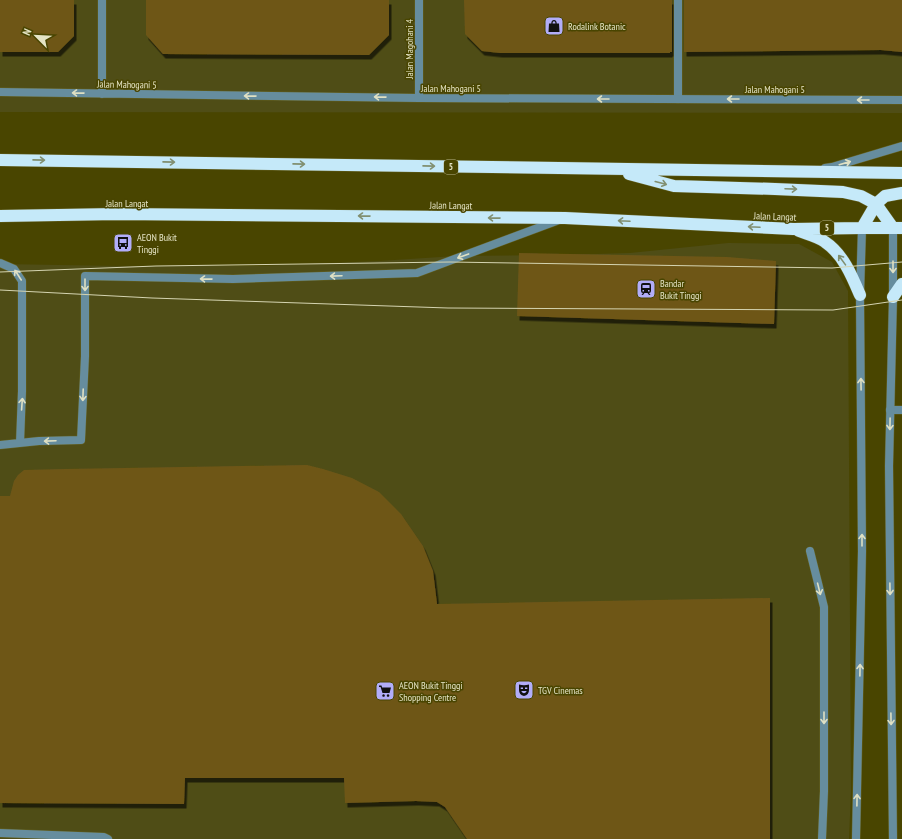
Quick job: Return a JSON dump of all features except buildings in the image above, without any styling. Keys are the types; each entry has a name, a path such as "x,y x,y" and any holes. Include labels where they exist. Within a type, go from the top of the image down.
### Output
{"highway":[{"name":"5","path":"0,160 902,173"},
{"name":"5","path":"610,169 674,186 843,192 861,196 876,204"},
{"path":"862,228 876,204 885,196 902,193"},
{"path":"876,204 898,228"},
{"name":"Jalan Langat","path":"0,216 117,214 565,218 793,229 898,228"},
{"path":"793,229 825,242 838,253 849,269 860,295"},
{"path":"893,297 902,284"}],"street":[{"path":"102,0 102,94"},
{"name":"Jalan Magohani 4","path":"419,0 419,98"},
{"path":"678,0 678,99"},
{"name":"Jalan Mahogani 5","path":"0,92 419,98 902,100"},
{"path":"792,172 832,167 902,146"},
{"path":"0,445 39,441 81,440 85,356 85,276 233,279 417,273 565,218"},
{"path":"856,839 862,551 860,295 862,228"},
{"path":"893,839 889,474 893,297 898,228"},
{"path":"0,263 14,269 22,281 22,391 20,443"},
{"path":"890,410 902,410"},
{"path":"810,551 824,608 824,792 822,839"},
{"path":"0,833 104,837 108,839"}],"shaded area":[{"path":"0,0 902,0 902,113 0,112"},
{"path":"728,243 799,244 832,262 848,291 851,791 849,839 0,839 0,264 259,266 456,256 630,253"}],"tram line":[{"path":"0,272 156,266 450,262 832,268 902,262"},
{"path":"0,290 152,298 448,308 833,310 902,300"}],"place":[{"name":"Rodalink Botanic","path":"554,26"},
{"name":"AEON Bukit Tinggi","path":"123,243"},
{"name":"Bandar Bukit Tinggi","path":"646,289"},
{"name":"TGV Cinemas","path":"524,690"},
{"name":"AEON Bukit Tinggi Shopping Centre","path":"385,691"}]}
